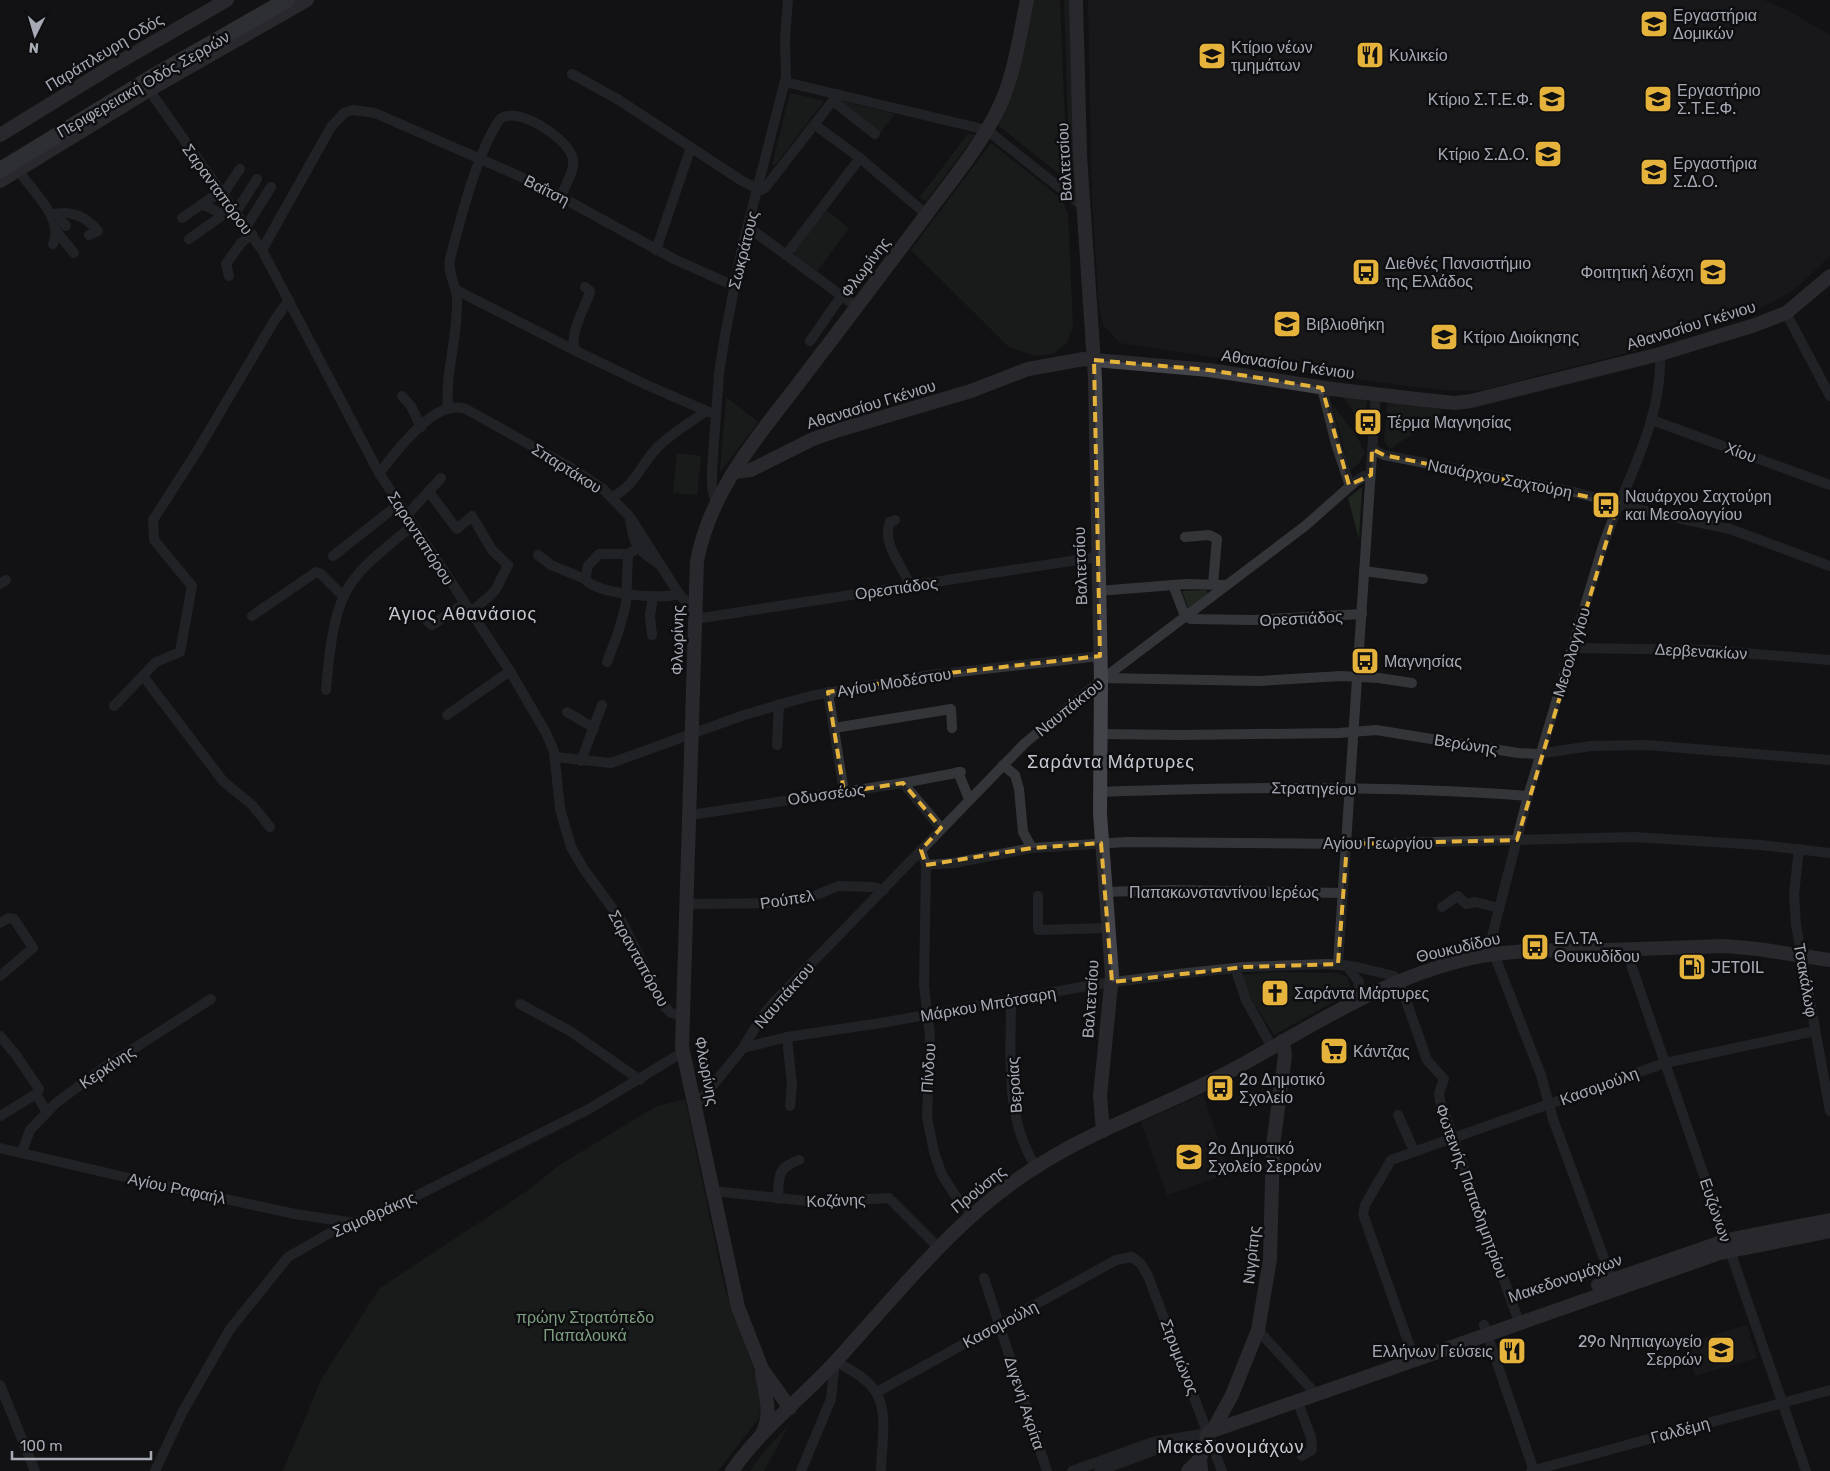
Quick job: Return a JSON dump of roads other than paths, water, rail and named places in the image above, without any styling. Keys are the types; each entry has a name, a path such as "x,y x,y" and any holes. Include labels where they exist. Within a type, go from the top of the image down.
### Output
{"main road":[{"name":"Περιφερειακή Οδός Σερρών","path":"0,170 149,79 287,0"}],"street":[{"name":"Παράπλευρη Οδός","path":"0,135 109,68 227,0"},
{"path":"0,181 149,90 307,0"},
{"name":"Σωκράτους","path":"716,503 712,487 711,413 734,286 785,82 788,0"},
{"name":"Φλωρίνης","path":"760,1437 766,1423 768,1408 762,1369 736,1297 683,1052 682,1016 693,733 695,615 699,551 706,523 734,472 766,426 857,307 987,130 1008,84 1027,0"},
{"name":"Βαλτετσίου","path":"1076,0 1084,207 1094,360 1097,558 1100,656 1103,679 1100,734 1101,843 1112,982 1100,1089 1100,1114 1103,1131"},
{"path":"572,74 619,100 742,181 759,189 765,188 836,98"},
{"path":"785,82 836,98 987,130 1084,207"},
{"name":"Σαρανταπόρου","path":"149,90 262,250 379,474 510,671 546,732 555,757 562,816 575,854 621,920 664,1006 670,1013 682,1016"},
{"path":"836,98 875,134"},
{"name":"Βαΐτση","path":"262,250 300,180 312,164 331,127 344,113 354,110 375,113 481,159 561,197 656,250 734,286"},
{"path":"379,474 421,427 432,417 448,409 448,383 457,305 456,290 449,273 449,263 481,159 501,118 510,116 533,122 564,143 572,157 571,173 561,197"},
{"path":"815,125 860,158 926,214"},
{"path":"656,250 691,147"},
{"path":"786,255 860,158"},
{"path":"18,170 54,215 66,226"},
{"path":"182,218 211,198 223,194 240,170"},
{"path":"189,239 222,214 235,210 257,179"},
{"path":"229,276 226,264 241,244 272,187"},
{"path":"202,204 222,214"},
{"path":"53,244 56,231 54,215"},
{"path":"54,215 82,216 98,231 89,235"},
{"path":"748,227 857,307"},
{"path":"56,231 74,253"},
{"name":"Αθανασίου Γκένιου","path":"734,472 756,468 813,438 962,394 1028,369 1058,363 1094,360 1209,370 1322,388 1455,403 1471,401 1660,354 1755,325 1786,313 1830,276"},
{"path":"576,351 573,342 576,327 590,290 585,286"},
{"path":"456,290 576,351 711,413"},
{"path":"810,341 842,295"},
{"path":"114,706 159,660 180,652 192,590 190,581 154,540 152,527 154,516 177,486 274,321 289,300"},
{"path":"1786,313 1830,396"},
{"name":"Μεσολογγίου","path":"1494,954 1491,940 1540,753 1618,503 1652,420 1659,383 1660,354"},
{"path":"1322,388 1336,444 1350,486"},
{"path":"1358,999 1359,982 1342,964 1343,893 1376,394"},
{"path":"402,396 410,406 421,427"},
{"name":"Σπαρτάκου","path":"448,409 460,408 480,416 590,479 612,497 630,517 695,615"},
{"path":"612,497 624,491 634,482 655,450 711,413"},
{"name":"Χίου","path":"1652,420 1830,485"},
{"name":"Ναυάρχου Σαχτούρη","path":"1372,449 1384,455 1618,503 1737,531 1830,566"},
{"name":"Ναυπάκτου","path":"743,1048 762,1016 773,1003 884,890 969,799 1038,732 1103,679 1305,526 1350,486 1362,477 1370,478"},
{"path":"406,516 441,478"},
{"path":"421,615 432,625 467,608 494,592 508,565 492,550 472,516 456,529 429,492"},
{"path":"334,556 399,504"},
{"path":"630,517 632,536 638,548 661,565"},
{"path":"895,520 890,522 886,532 891,547 906,573 910,586"},
{"path":"326,690 331,639 344,597 350,585 364,567 412,526"},
{"path":"1185,537 1209,535 1217,539 1213,584"},
{"path":"585,579 589,564 599,554 628,554 638,548"},
{"path":"607,662 621,624 626,593 628,554"},
{"path":"538,555 551,564 585,579 597,588 652,596 680,594"},
{"name":"Ορεστιάδος","path":"695,615 1097,558"},
{"path":"1364,571 1423,579"},
{"path":"252,616 316,572 321,574 344,597"},
{"path":"1098,591 1173,585 1225,585"},
{"path":"1173,585 1185,616"},
{"path":"652,596 650,616 652,635"},
{"name":"Ορεστιάδος","path":"1185,616 1196,620 1244,620 1362,614"},
{"name":"Δερβενακίων","path":"1572,648 1693,650 1830,660"},
{"name":"Αγίου Μοδέστου","path":"555,757 581,761 615,762 779,704 828,692 931,675 1100,656"},
{"path":"446,715 510,671"},
{"path":"143,676 223,781 256,808 270,827"},
{"path":"1103,679 1259,682 1358,676 1412,683"},
{"path":"828,692 844,792"},
{"path":"777,745 779,704"},
{"path":"581,761 602,705"},
{"path":"834,728 951,709 952,728"},
{"path":"567,712 594,728"},
{"name":"Βερώνης","path":"1100,734 1182,735 1381,731 1518,753 1647,745 1830,760"},
{"path":"1003,765 1015,775 1019,789 1023,832 1032,848"},
{"name":"Οδυσσέως","path":"690,815 903,783 959,772 969,799"},
{"path":"903,783 942,828"},
{"name":"Στρατηγείου","path":"1100,792 1245,787 1466,791 1528,796"},
{"name":"Αγίου Γεωργίου","path":"926,865 1032,848 1101,843 1347,844 1634,837 1761,844 1830,853"},
{"name":"Τσακάλωφ","path":"1799,849 1794,903 1801,955 1830,1111"},
{"name":"Πίνδου","path":"921,850 926,865 924,986 930,1044 926,1111 929,1132 937,1161 946,1181 972,1214"},
{"name":"Ρούπελ","path":"687,904 783,902 818,895 838,886 877,887 884,890"},
{"name":"Παπακωνσταντίνου Ιερέως","path":"1104,892 1170,890 1343,893"},
{"path":"1038,896 1038,930 1108,928"},
{"path":"1442,907 1458,896 1466,904 1475,902 1499,908"},
{"path":"0,923 9,918 14,919 33,948 0,976"},
{"name":"Θουκυδίδου","path":"1313,1023 1398,980 1451,963 1494,954 1725,946 1830,960"},
{"name":"Ευζώνων","path":"1626,950 1806,1471"},
{"path":"1494,954 1541,1075 1549,1104 1612,1280"},
{"name":"Μάρκου Μπότσαρη","path":"743,1048 787,1037 928,1015 1112,982 1235,968 1342,964 1392,975 1398,980"},
{"path":"1235,968 1246,1000 1278,1044"},
{"name":"Φωτεινής Παπαδημητρίου","path":"1398,980 1427,1060 1444,1079 1439,1096 1517,1318"},
{"name":"Κερκίνης","path":"22,1152 30,1130 46,1111 102,1069 211,999"},
{"name":"Βεροίας","path":"1011,999 1011,1080 1014,1104 1023,1143 1036,1167"},
{"path":"520,1004 564,1028 640,1080"},
{"name":"Προύσης","path":"732,1471 760,1437 835,1361 972,1214 1036,1167 1103,1131 1229,1072 1313,1023"},
{"name":"Κασομούλη","path":"1413,1354 1363,1214 1365,1205 1389,1162 1414,1151 1665,1063 1815,1031"},
{"path":"0,1036 13,1051 39,1089 36,1094 0,1116"},
{"path":"787,1037 792,1085 790,1106"},
{"name":"Νιγρίτης","path":"1188,1471 1201,1465 1210,1432 1238,1382 1258,1330 1271,1244 1273,1145 1285,1056 1278,1044"},
{"path":"695,1107 743,1048"},
{"name":"Σαμοθράκης","path":"155,1471 182,1413 232,1325 288,1257 328,1234 433,1188 589,1109 640,1080 683,1052"},
{"path":"36,1094 46,1111"},
{"path":"1398,1114 1414,1151"},
{"name":"Αγίου Ραφαήλ","path":"0,1148 295,1214 355,1223"},
{"path":"778,1199 781,1170 799,1160"},
{"name":"Κοζάνης","path":"713,1191 778,1199 836,1202 891,1198 939,1248"},
{"path":"326,1218 328,1234"},
{"name":"Μακεδονομάχων","path":"1517,1318 1612,1280 1728,1245 1830,1220"},
{"name":"Μακεδονομάχων","path":"1072,1471 1159,1440 1210,1432 1318,1393 1335,1378 1413,1354 1728,1245 1830,1230"},
{"name":"Κασομούλη","path":"877,1392 1124,1257"},
{"name":"Στρυμώνος","path":"1124,1257 1136,1260 1148,1276 1210,1432 1222,1471"},
{"name":"Διγενή Ακρίτα","path":"984,1278 1047,1471"},
{"path":"1485,1329 1533,1471"},
{"path":"1258,1330 1318,1393"},
{"path":"801,1471 831,1400 835,1361 862,1377 877,1392 882,1416 881,1471"},
{"name":"Φλωρίνης","path":"762,1369 790,1408"},
{"path":"0,1385 35,1471"},
{"name":"Γαλδέμη","path":"1533,1471 1830,1390"},
{"path":"1298,1400 1311,1437 1312,1450 1302,1456"},
{"path":"1100,1471 1194,1436"}],"place":[{"name":"Εργαστήρια Δομικών","path":"1654,24"},
{"name":"Κυλικείο","path":"1370,55"},
{"name":"Κτίριο νέων τμημάτων","path":"1212,56"},
{"name":"Κτίριο Σ.Τ.Ε.Φ.","path":"1552,99"},
{"name":"Εργαστήριο Σ.Τ.Ε.Φ.","path":"1658,99"},
{"name":"Κτίριο Σ.Δ.Ο.","path":"1548,154"},
{"name":"Εργαστήρια Σ.Δ.Ο.","path":"1654,172"},
{"name":"Διεθνές Πανσιστήμιο της Ελλάδος","path":"1366,272"},
{"name":"Φοιτητική λέσχη","path":"1713,272"},
{"name":"Βιβλιοθήκη","path":"1287,324"},
{"name":"Κτίριο Διοίκησης","path":"1444,337"},
{"name":"Τέρμα Μαγνησίας","path":"1368,422"},
{"name":"Ναυάρχου Σαχτούρη και Μεσολογγίου","path":"1606,505"},
{"name":"Μαγνησίας","path":"1365,661"},
{"name":"ΕΛ.ΤΑ. Θουκυδίδου","path":"1535,947"},
{"name":"JETOIL","path":"1692,967"},
{"name":"Σαράντα Μάρτυρες","path":"1275,993"},
{"name":"Κάντζας","path":"1334,1051"},
{"name":"2ο Δημοτικό Σχολείο","path":"1220,1088"},
{"name":"2ο Δημοτικό Σχολείο Σερρών","path":"1189,1157"},
{"name":"29ο Νηπιαγωγείο Σερρών","path":"1721,1350"},
{"name":"Ελλήνων Γεύσεις","path":"1512,1351"}],"district":[{"name":"Άγιος Αθανάσιος","path":"463,614"},
{"name":"Σαράντα Μάρτυρες","path":"1111,762"},
{"name":"Μακεδονομάχων","path":"1231,1447"}],"park label":[{"name":"πρώην Στρατόπεδο Παπαλουκά","path":"585,1326"}]}
